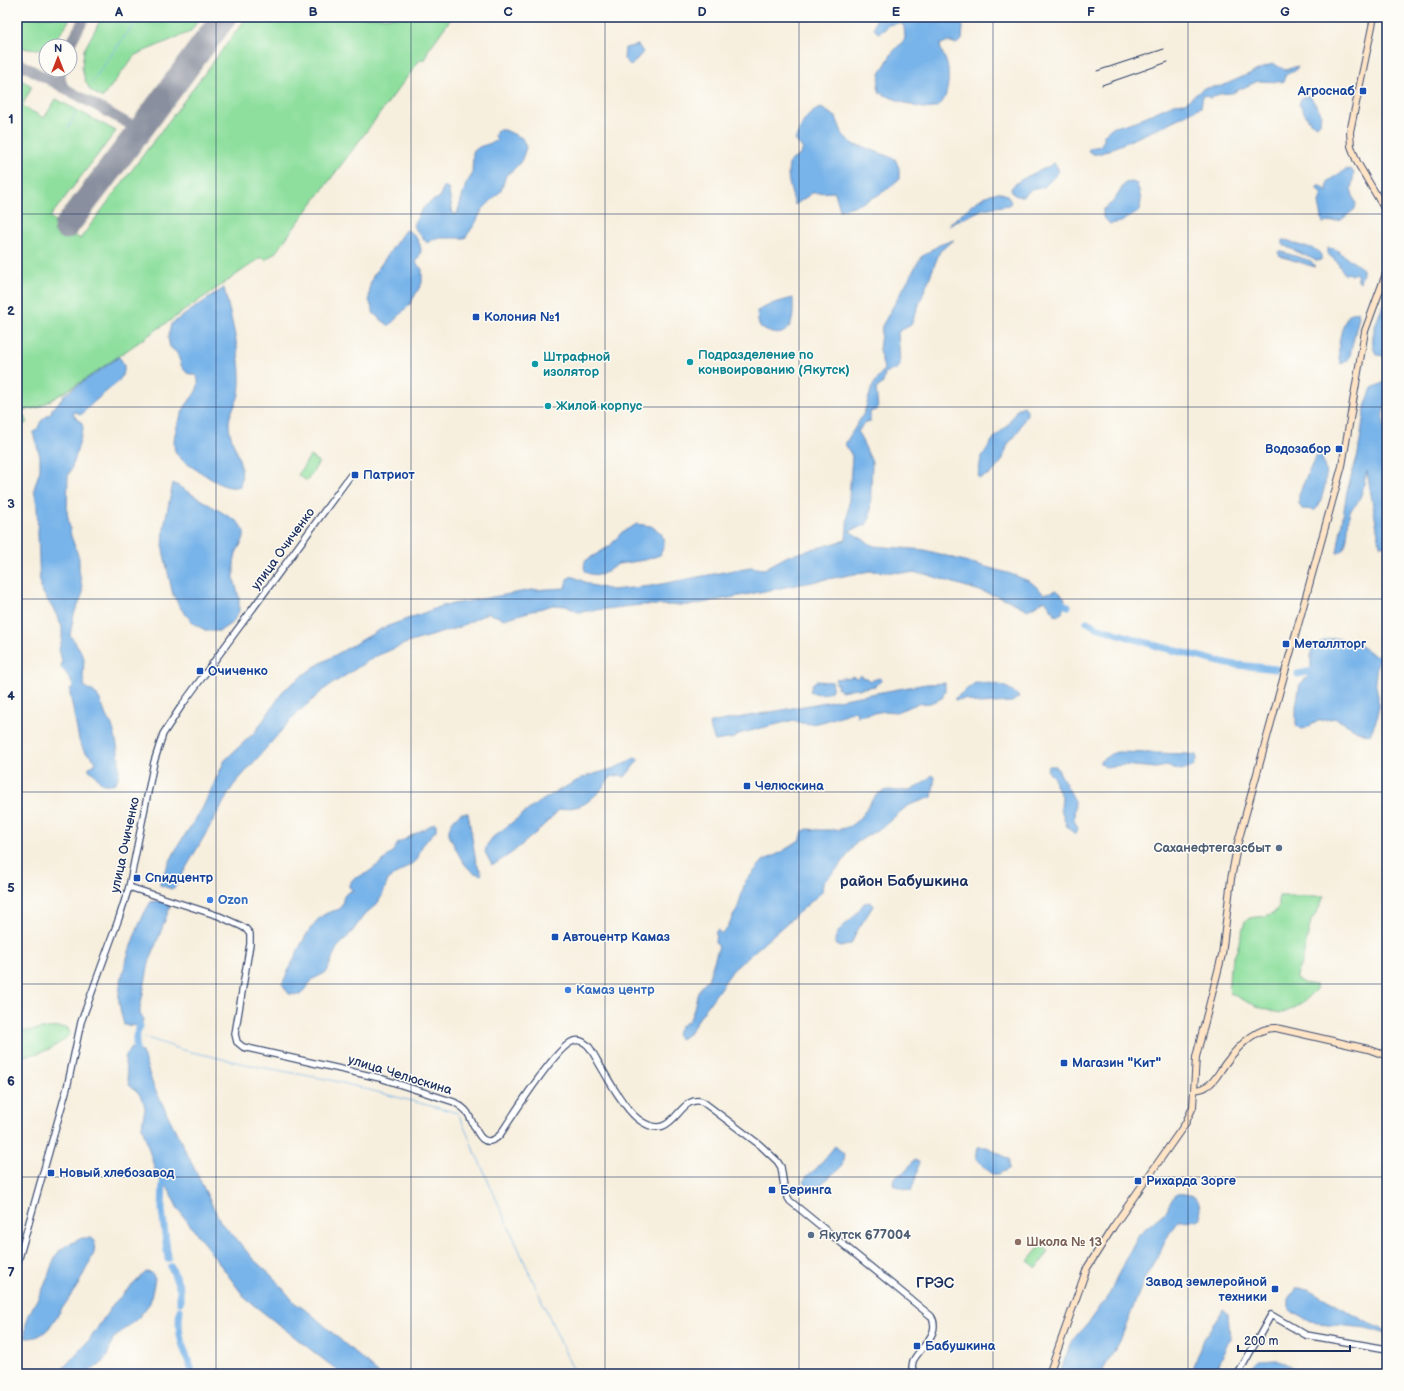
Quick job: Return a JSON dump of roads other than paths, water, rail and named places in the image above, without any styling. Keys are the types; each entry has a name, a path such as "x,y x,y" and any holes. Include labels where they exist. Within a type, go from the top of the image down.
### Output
{"main road":[{"path":"1374,17 1352,121 1350,140 1356,162 1387,213"},
{"path":"1049,1374 1087,1268 1113,1227 1185,1124 1193,1106 1196,1057 1222,955 1231,879 1238,842 1342,466 1365,331 1387,271"},
{"path":"1195,1090 1202,1089 1210,1084 1231,1056 1248,1040 1258,1032 1270,1028 1276,1028 1368,1049 1387,1056"}],"street":[{"name":"улица Очиченко","path":"17,1265 67,1088 81,1022 119,918 129,886 154,762 163,734 186,698 350,476"},
{"name":"улица Челюскина","path":"129,886 219,916 246,929 250,934 250,944 235,1034 237,1042 243,1047 380,1078 454,1102 464,1108 478,1134 481,1138 487,1141 494,1140 500,1135 551,1061 569,1043 576,1040 583,1041 590,1048 623,1101 634,1115 646,1124 656,1127 668,1124 686,1104 697,1100 703,1102 766,1150 777,1161 781,1167 785,1193 790,1201 931,1316 934,1323 934,1330 913,1361 912,1367 915,1374"},
{"path":"1238,1374 1271,1315 1306,1335 1387,1349"}],"water":[{"path":"876,17 960,17 963,27 962,40 956,44 948,42 940,45 948,68 948,85 945,98 938,106 933,108 921,108 906,104 880,93 878,87 880,74 892,53 905,39 904,26 900,23 888,25 884,30 878,33 874,29"},
{"path":"638,45 643,52 631,66 624,59 625,48"},
{"path":"1274,64 1285,70 1298,66 1295,71 1286,74 1283,82 1258,81 1232,93 1219,94 1211,98 1203,95 1201,107 1161,127 1099,154 1093,154 1088,151 1090,148 1100,146 1104,140 1104,135 1111,128 1133,122 1174,104 1185,103 1204,88 1222,86"},
{"path":"1309,95 1321,113 1320,123 1317,126 1310,122 1299,104 1302,98"},
{"path":"820,108 836,117 843,135 854,145 864,147 895,159 899,168 899,179 879,195 840,210 835,192 812,193 795,205 789,183 788,172 790,161 799,156 803,149 795,140 807,117"},
{"path":"497,130 505,130 522,138 526,147 521,160 514,169 506,175 501,191 482,210 475,224 465,238 435,238 427,243 413,226 421,212 429,203 439,198 444,186 448,188 453,214 457,214 466,184 472,175 473,152 479,147 497,141 495,136"},
{"path":"1054,163 1058,168 1058,173 1044,187 1031,190 1023,196 1013,194 1011,188 1015,184"},
{"path":"1351,169 1354,173 1351,190 1356,204 1355,209 1341,220 1323,223 1319,203 1322,193 1316,188 1320,185 1327,191 1328,181 1345,170"},
{"path":"1132,182 1137,184 1141,199 1140,211 1121,222 1110,224 1103,217 1103,210 1114,201 1125,183"},
{"path":"998,192 1007,195 1011,202 1009,205 983,209 948,226 977,201"},
{"path":"405,230 414,235 420,244 421,251 416,263 422,269 422,283 410,304 390,325 388,325 374,314 369,300 370,285 373,276"},
{"path":"954,240 940,251 911,325 898,332 900,364 897,369 885,373 883,383 876,389 878,409 870,412 870,422 863,424 858,432 872,462 870,518 866,525 849,531 874,546 925,550 1011,574 1031,582 1044,594 1057,590 1065,598 1062,613 1056,616 1045,600 1028,610 1006,599 925,574 870,571 692,605 641,605 578,612 566,606 553,605 504,619 488,613 457,628 407,643 374,657 326,688 296,714 233,786 175,887 171,889 160,885 160,880 179,844 202,809 225,760 256,731 284,690 314,667 383,628 442,606 532,590 565,588 567,579 572,576 591,585 612,590 651,586 750,567 764,569 788,556 846,540 852,456 845,444 864,413 872,387 884,369 879,350 882,326 921,257 939,245"},
{"path":"1283,240 1316,250 1321,255 1321,260 1317,261 1287,247 1283,244"},
{"path":"1328,248 1335,249 1363,269 1360,282 1358,281 1355,273 1351,275 1347,273 1345,275 1337,262 1328,254"},
{"path":"1279,251 1311,261 1315,267 1283,257 1279,255"},
{"path":"224,288 236,341 240,369 239,394 230,416 229,423 232,439 240,461 242,477 240,486 236,487 219,484 186,463 178,456 174,448 176,431 180,419 186,405 197,390 198,381 197,376 187,373 182,367 177,353 170,347 168,338 171,324"},
{"path":"793,298 792,320 785,331 777,334 764,330 760,327 757,311 774,303"},
{"path":"1387,299 1387,354 1383,356 1377,355 1374,349 1373,335 1377,319"},
{"path":"1358,311 1359,316 1350,355 1347,361 1341,364 1339,359 1339,346 1341,332 1349,315"},
{"path":"119,357 123,362 124,372 119,380 81,415 73,412 74,416 82,423 83,429 74,462 68,476 67,512 71,536 79,558 79,570 83,593 74,614 70,635 84,658 83,678 85,687 94,692 99,699 107,718 111,723 115,736 119,763 118,778 115,783 105,784 99,781 89,770 89,767 96,762 84,751 79,740 70,694 70,689 73,687 65,672 61,668 62,661 59,649 62,640 62,627 55,612 40,588 37,506 34,489 40,470 40,456 33,433 38,428 41,421 51,413 52,409 64,395"},
{"path":"1387,381 1387,399 1383,413 1387,545 1380,546 1367,471 1360,498 1350,511 1344,548 1341,552 1337,553 1347,491 1358,454 1365,407 1372,388"},
{"path":"1024,406 1027,410 1027,414 1016,435 1008,444 1002,461 992,473 980,478 978,477 981,458 994,438 1007,426 1017,409"},
{"path":"1319,449 1324,462 1325,470 1324,491 1318,507 1315,510 1302,509 1299,504 1299,494"},
{"path":"173,483 238,522 244,531 244,538 236,553 234,563 234,579 239,597 239,611 233,622 220,631 207,631 194,624 182,610 173,595 163,550 164,527"},
{"path":"637,524 651,526 661,533 664,546 660,555 645,560 618,564 601,575 587,573 584,566 585,561 610,546 622,532"},
{"path":"1335,638 1356,643 1378,658 1375,681 1378,695 1378,716 1370,735 1358,731 1335,718 1318,721 1306,728 1300,729 1296,725 1296,706 1300,684 1315,670 1311,667 1311,652 1314,645 1328,639"},
{"path":"861,675 861,677 870,681 879,678 882,680 875,686 842,691 837,688 838,684 836,684 836,679 851,676 857,678"},
{"path":"816,681 833,682 832,690 830,692 820,694 812,693 810,690 812,687 811,685"},
{"path":"945,683 945,691 942,698 930,703 917,704 896,712 885,711 857,716 856,711 825,721 809,724 794,720 738,734 735,738 715,741 709,725 710,723 926,684"},
{"path":"975,683 1004,686 1019,697 1012,702 979,704 965,699 954,699"},
{"path":"1117,752 1187,754 1196,755 1197,758 1193,767 1181,770 1166,766 1156,768 1124,765 1105,767 1099,762"},
{"path":"635,758 639,759 625,777 620,775 611,777 599,792 586,803 580,806 559,810 538,831 513,852 492,865 485,852 487,845 493,837 535,805 584,777 615,768"},
{"path":"1048,766 1056,766 1075,801 1074,820 1078,828 1075,834 1067,827 1061,809 1062,796 1055,785 1054,778 1047,770"},
{"path":"932,775 935,777 932,797 907,806 885,825 856,843 839,867 823,882 822,892 733,970 689,1034 680,1039 676,1034 681,1026 689,1020 692,1015 700,988 708,980 719,946 715,943 716,931 718,930 721,934 726,930 738,907 745,882 763,861 780,853 801,839 803,831 808,829 835,830 852,825 864,812 873,798 879,793 888,790 904,791 913,789 925,782"},
{"path":"461,813 468,813 476,862 482,874 480,875 467,867 464,863 449,833 454,819"},
{"path":"435,823 436,830 422,846 417,860 388,880 382,896 377,904 364,915 352,932 337,948 327,972 313,979 300,995 289,994 282,984 310,929 322,916 340,909 344,896 353,890 349,887 349,885 353,879 367,873 382,862 393,851 398,843"},
{"path":"157,901 171,904 149,963 140,1008 140,1014 144,1019 140,1026 124,1025 120,1010 119,998 123,972 131,946 146,910 151,902"},
{"path":"871,902 873,906 857,931 851,944 841,947 835,944 836,935 841,928 864,903"},
{"path":"131,1048 142,1052 153,1085 221,1223 253,1259 273,1277 295,1303 310,1313 379,1374 342,1374 246,1299 178,1209 168,1188 160,1180 155,1170 142,1126 145,1108 144,1103 138,1092 129,1085 125,1057"},
{"path":"835,1146 844,1154 842,1166 816,1189 806,1184 804,1181 807,1176 816,1169"},
{"path":"978,1147 987,1147 1009,1159 1009,1169 998,1174 992,1174 976,1159"},
{"path":"914,1160 919,1162 911,1191 893,1185 894,1178 906,1171"},
{"path":"1177,1194 1189,1195 1197,1199 1201,1218 1197,1220 1179,1221 1169,1234 1144,1280 1120,1341 1102,1374 1060,1374 1070,1344 1091,1320 1110,1293 1139,1234 1165,1212 1174,1196"},
{"path":"82,1238 90,1238 95,1241 94,1253 78,1285 49,1328 39,1336 26,1338 25,1331 28,1317 45,1284 55,1258 62,1248"},
{"path":"146,1272 152,1273 155,1279 150,1303 139,1317 113,1339 107,1356 100,1365 83,1374 58,1374 90,1339 114,1303"},
{"path":"1297,1288 1308,1289 1370,1324 1387,1331 1387,1334 1365,1328 1311,1322 1289,1310 1289,1299"},
{"path":"1223,1310 1228,1313 1230,1338 1217,1369 1219,1374 1205,1374 1193,1366 1204,1338"},
{"path":"1277,1360 1309,1374 1246,1374 1259,1361"}],"waterway":[{"path":"91,83 139,17"},
{"path":"68,129 76,113"},
{"path":"1056,601 1068,606"},
{"path":"1087,622 1096,627 1157,646 1228,664 1276,669"},
{"path":"1370,661 1387,655"},
{"path":"1298,674 1323,669"},
{"path":"135,1020 140,1026 136,1036 136,1050"},
{"path":"136,1036 183,1050 245,1064 331,1080 458,1113 470,1140"},
{"path":"471,1143 574,1372"},
{"path":"163,1183 162,1210 168,1259"},
{"path":"171,1267 180,1288 180,1302"},
{"path":"180,1310 180,1336 193,1374"}],"railway":[{"path":"1097,71 1164,49"},
{"path":"1102,85 1168,62"}],"place":[{"name":"Агроснаб","path":"1363,91"},
{"name":"Колония №1","path":"476,317"},
{"name":"Подразделение по конвоированию (Якутск)","path":"690,362"},
{"name":"Штрафной изолятор","path":"535,364"},
{"name":"Жилой корпус","path":"548,406"},
{"name":"Водозабор","path":"1339,449"},
{"name":"Патриот","path":"355,475"},
{"name":"Металлторг","path":"1286,644"},
{"name":"Очиченко","path":"200,671"},
{"name":"Челюскина","path":"747,786"},
{"name":"Саханефтегазсбыт","path":"1279,848"},
{"name":"Спидцентр","path":"137,878"},
{"name":"Ozon","path":"210,900"},
{"name":"Автоцентр Камаз","path":"555,937"},
{"name":"Камаз центр","path":"568,990"},
{"name":"Магазин \"Кит\"","path":"1064,1063"},
{"name":"Новый хлебозавод","path":"51,1173"},
{"name":"Рихарда Зорге","path":"1138,1181"},
{"name":"Беринга","path":"772,1190"},
{"name":"Якутск 677004","path":"811,1235"},
{"name":"Школа № 13","path":"1018,1242"},
{"name":"Завод землеройной техники","path":"1275,1289"},
{"name":"Бабушкина","path":"917,1346"}],"district":[{"name":"район Бабушкина","path":"904,881"},
{"name":"ГРЭС","path":"935,1283"}]}
